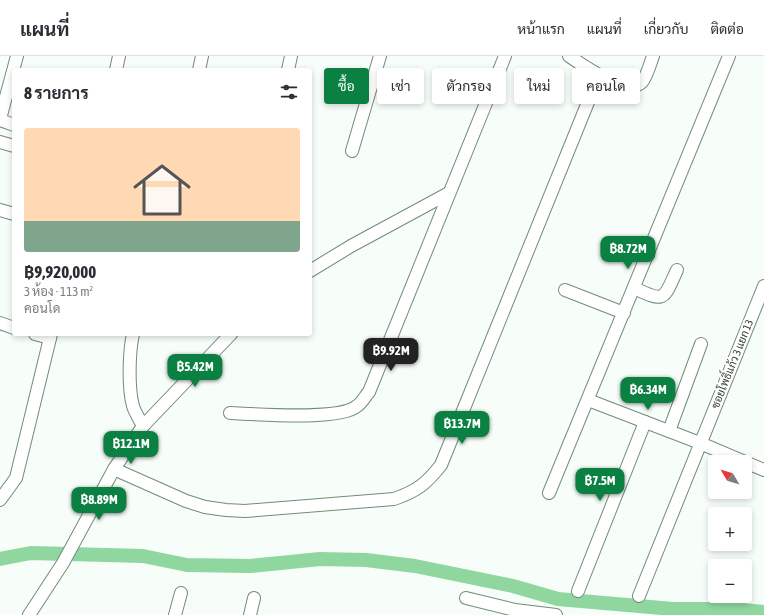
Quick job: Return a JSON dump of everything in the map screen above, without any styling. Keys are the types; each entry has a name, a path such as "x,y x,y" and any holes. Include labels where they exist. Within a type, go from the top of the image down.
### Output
{"street":[{"path":"14,68 17,56"},
{"path":"116,68 119,56"},
{"path":"199,68 202,56"},
{"path":"288,68 291,56"},
{"path":"352,151 380,56"},
{"path":"230,414 329,415 347,412 357,406 369,392 505,56"},
{"path":"569,56 588,68"},
{"path":"640,83 653,56"},
{"path":"549,493 729,56"},
{"path":"12,75 0,120 12,124"},
{"path":"114,469 186,501 204,507 245,511 394,499 412,493 428,482 441,465 587,104"},
{"path":"0,142 12,145"},
{"path":"312,270 351,246 449,193"},
{"path":"0,210 12,213"},
{"path":"634,288 655,298 660,298 665,295 677,270"},
{"name":"ซอยโพธิ์แก้ว 3 แยก 13","path":"639,596 764,286"},
{"path":"565,290 624,313"},
{"path":"0,324 12,327"},
{"path":"0,500 16,478 50,336"},
{"path":"133,336 131,389 133,407 143,426"},
{"path":"29,615 63,563 114,469 143,426 229,336"},
{"path":"669,431 701,344"},
{"path":"588,400 700,443 764,470"},
{"path":"578,591 645,422"},
{"path":"175,615 181,593"},
{"path":"250,615 254,598"},
{"path":"466,598 514,613 556,615"}],"waterway":[{"path":"0,559 31,553 143,556 187,565 250,566 320,559 366,560 415,566 513,586 558,599 673,609 733,609 764,612"}]}
